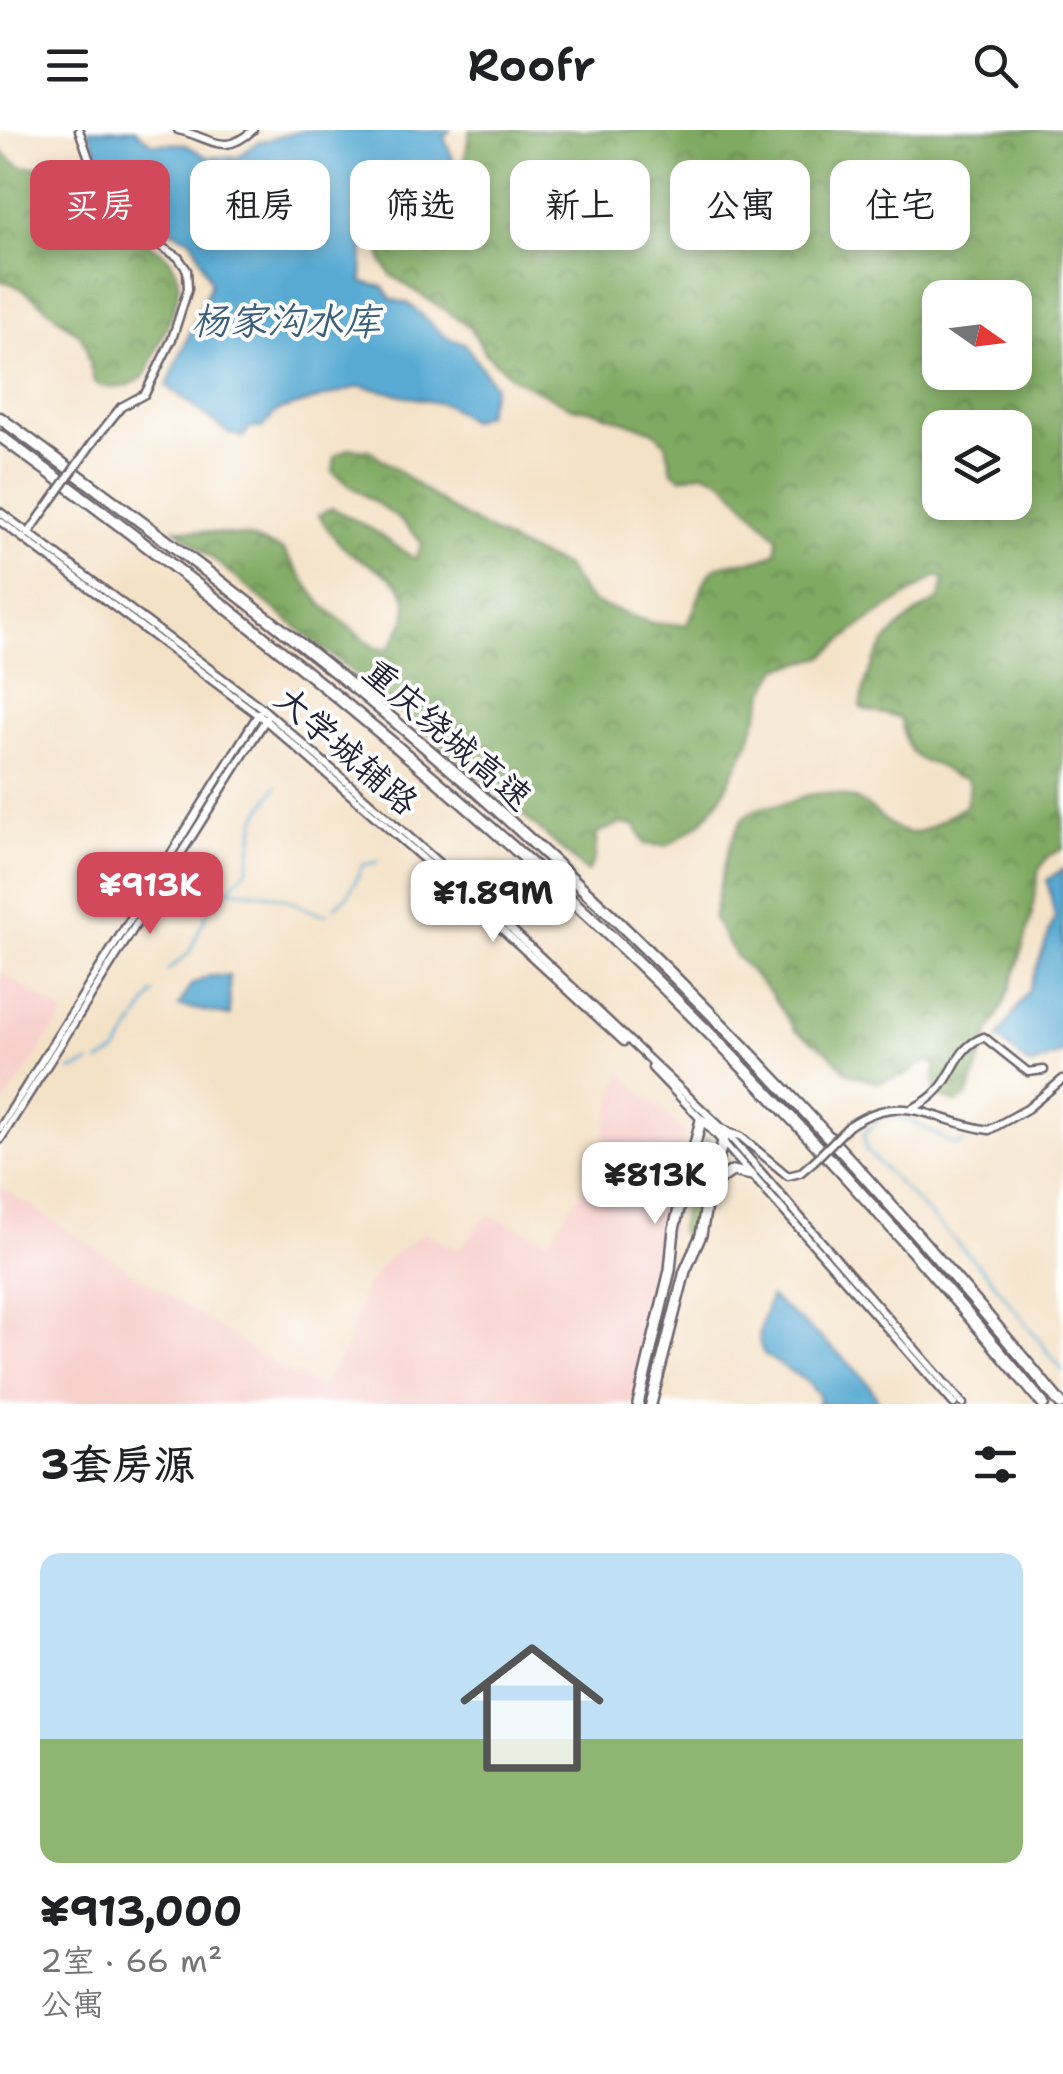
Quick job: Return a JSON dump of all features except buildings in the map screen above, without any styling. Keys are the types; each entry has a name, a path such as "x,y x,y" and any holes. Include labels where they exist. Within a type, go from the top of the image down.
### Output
{"highway":[{"name":"重庆绕城高速","path":"0,418 134,516 362,694 580,888 710,1014 865,1176 944,1263 1061,1404"},
{"name":"重庆绕城高速","path":"0,436 243,618 463,802 570,899 700,1025 853,1186 1042,1404"}],"main road":[{"path":"638,1404 701,1120 724,1136 701,1235 684,1271 652,1404"},
{"path":"709,1188 732,1171 752,1175"}],"street":[{"path":"26,536 120,407 145,394 172,338 188,289 187,270 178,256 133,229 102,195 79,130"},
{"path":"178,130 227,146 237,144 253,130"},
{"name":"大学城辅路","path":"0,512 26,536 264,714 472,892 724,1136 963,1404"},
{"name":"大学城辅路","path":"0,521 26,536"},
{"path":"0,1128 264,714"},
{"path":"0,1140 264,714"},
{"name":"大学城辅路","path":"264,714 647,1063 701,1120"},
{"path":"912,1108 940,1091 951,1078 964,1049 984,1037 1028,1072 1044,1070"},
{"path":"724,1136 740,1136 788,1176 800,1173 848,1126 880,1111 912,1108 989,1130 1027,1109 1063,1080"},
{"name":"大学城辅路","path":"724,1136 752,1175 954,1404"}],"shaded area":[{"path":"0,972 65,1013 0,1110"},
{"path":"621,1073 684,1131 671,1224 634,1404 0,1404 0,1186 294,1377 297,1374 320,1388 346,1348 366,1287 385,1261 425,1232 458,1250 488,1215 548,1240 594,1173"}],"green space":[{"path":"470,130 1063,130 1063,849 1047,857 1039,870 1031,919 1005,1001 990,1031 971,1088 956,1103 934,1093 936,1064 924,1062 908,1074 875,1082 848,1073 826,1050 796,1031 769,991 735,955 713,918 730,844 743,819 756,809 811,795 836,794 861,802 891,826 912,833 966,806 970,786 966,778 954,776 913,754 901,719 860,707 877,655 909,619 940,599 944,580 937,576 859,627 823,657 779,668 766,690 749,742 721,797 702,822 667,846 645,844 635,825 620,824 597,833 595,859 587,872 474,771 176,529 245,536 283,550 321,604 375,648 389,649 405,617 405,596 389,576 344,548 319,515 332,508 415,559 422,543 402,522 333,472 335,456 350,448 369,450 451,509 519,547 565,566 585,595 597,604 652,623 686,625 706,579 716,568 760,559 776,551 777,537 722,480 704,472 682,478 672,471 666,444 654,431 571,407 513,378 486,354 470,327 391,275 380,250 490,250 490,160 464,160"},
{"path":"0,149 13,161 30,166 30,250 158,250 170,260 178,290 175,307 148,372 115,388 94,382 80,335 20,288 0,281"},
{"path":"706,1138 713,1141 715,1148 695,1228 689,1236 681,1234 679,1228"}],"water":[{"name":"杨家沟水库","path":"88,130 135,130 152,143 185,144 207,157 237,158 258,142 306,130 450,130 444,137 453,160 350,160 350,250 363,250 362,282 384,287 391,299 409,304 447,338 464,343 494,385 485,415 470,421 447,405 361,386 277,411 262,428 249,428 243,437 230,434 167,386 211,283 197,250 330,250 330,160 190,160 190,240 170,230 170,160 101,160"},
{"path":"1063,869 1063,1053 1030,1066 998,1038 1028,991 1055,917 1047,880"},
{"path":"210,976 229,976 230,1016 179,1006 191,985"},
{"path":"770,1297 849,1364 864,1379 878,1404 818,1404 819,1395 806,1381 765,1355 760,1335"}],"waterway":[{"path":"167,971 189,953 209,909 248,868 256,819 277,786"},
{"path":"335,907 349,894 363,865 377,862"},
{"path":"229,890 274,896 327,914"},
{"path":"99,1062 116,1053 154,993"},
{"path":"70,1071 90,1063"},
{"path":"888,1116 915,1123 956,1145 964,1142"},
{"path":"880,1119 864,1133 866,1150 989,1276 1063,1371"}]}
